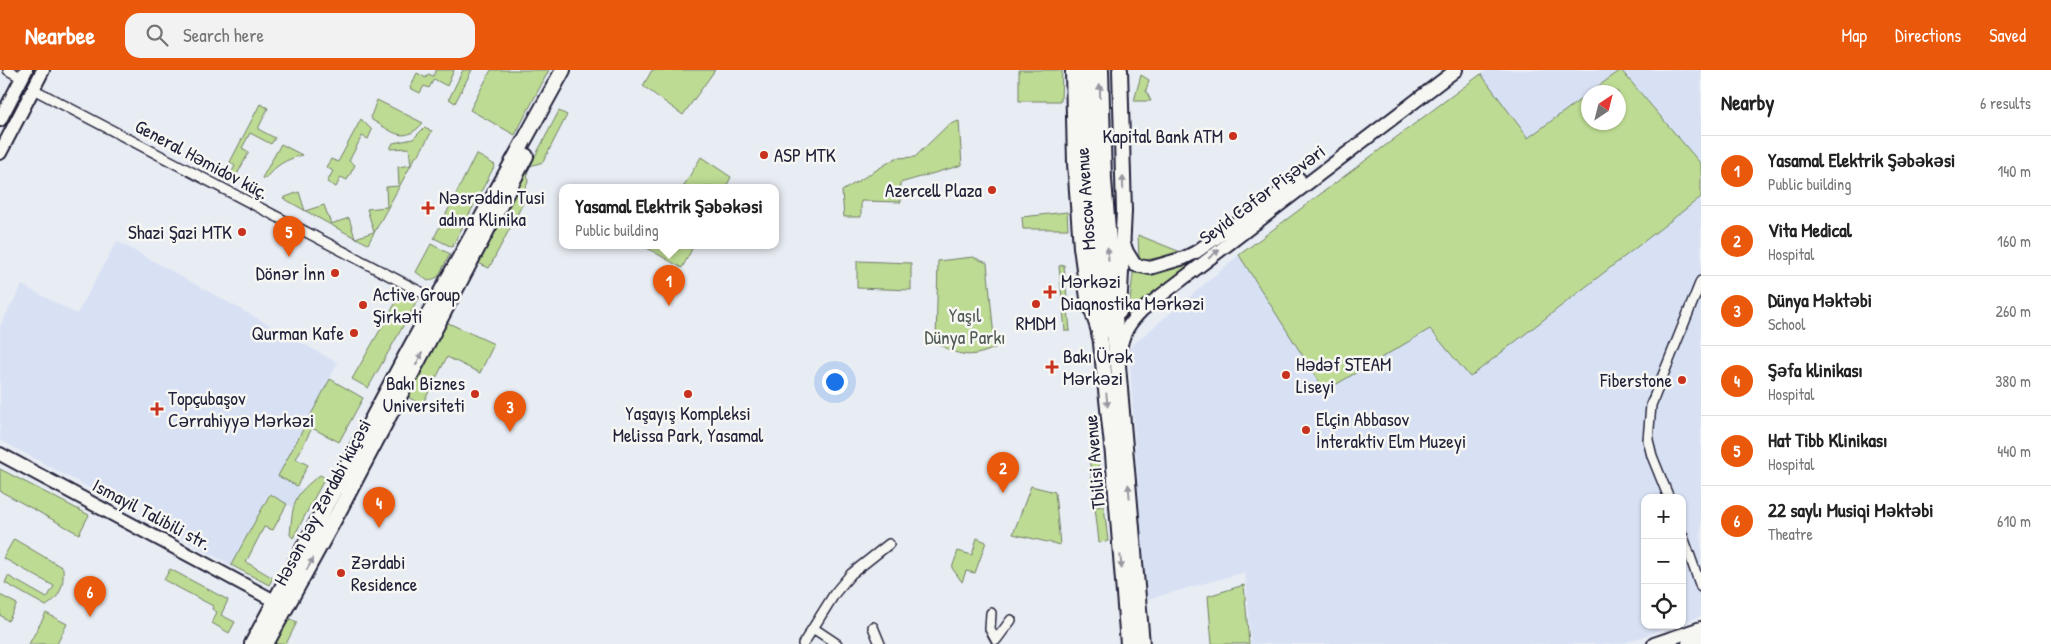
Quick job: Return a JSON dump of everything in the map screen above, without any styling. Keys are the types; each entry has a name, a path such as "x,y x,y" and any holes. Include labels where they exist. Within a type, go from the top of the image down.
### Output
{"highway":[{"name":"Moscow Avenue","path":"1085,70 1087,165 1100,334"},
{"name":"Moscow Avenue","path":"1100,70 1103,180 1118,360"}],"main road":[{"name":"Həsən bəy Zərdabi küçəsi","path":"394,392 436,300 563,70"},
{"name":"Həsən bəy Zərdabi küçəsi","path":"281,604 394,392 469,263 574,70"},
{"name":"Tbilisi Avenue","path":"1073,70 1075,162 1081,247 1088,298 1100,334 1113,455 1128,644"},
{"name":"Tbilisi Avenue","path":"1120,70 1124,187 1118,360 1142,644"},
{"path":"252,644 281,604"},
{"path":"266,644 281,604"},
{"path":"1689,644 1699,633"}],"street":[{"path":"0,120 24,74 8,70"},
{"path":"0,153 43,70"},
{"name":"Seyid Cəfər Pişəvəri","path":"1118,360 1123,335 1134,318 1228,235 1285,189 1442,70"},
{"name":"Seyid Cəfər Pişəvəri","path":"1123,241 1131,260 1143,267 1150,268 1184,258 1228,235 1456,70"},
{"name":"General Həmidov küç.","path":"33,89 436,300"},
{"path":"6,108 20,116"},
{"path":"1667,494 1652,456 1648,440 1651,405 1701,281"},
{"name":"Ismayil Talibili str.","path":"0,454 281,604"},
{"path":"1684,539 1701,587"},
{"path":"803,644 835,593 851,574 889,544"},
{"path":"991,613 991,632 995,642"},
{"path":"995,642 1011,620"},
{"path":"813,628 837,644"},
{"path":"874,628 880,644"},
{"path":"1654,644 1699,633"},
{"path":"1680,644 1699,633"}],"shaded area":[{"path":"1487,70 1620,70 1600,85 1581,85 1581,99 1528,139 1481,74"},
{"path":"1621,70 1701,70 1701,164"},
{"path":"1701,197 1701,616 1686,622 1686,494 1641,494 1641,629 1664,629 1622,644 1251,644 1245,572 1145,600 1129,348 1239,255 1325,390 1430,329 1470,377"},
{"name":"Topçubaşov Cərrahiyyə Mərkəzi","path":"117,241 338,363 278,476 302,489 292,507 269,494 231,565 149,521 155,510 151,507 130,496 125,507 0,440 0,326 22,285 77,314"}],"green space":[{"path":"436,70 454,70 447,86 434,79 429,88 424,86 420,93 410,88 417,73 426,78 428,74 433,76"},
{"path":"463,70 472,70 455,103 449,99"},
{"path":"491,70 549,70 515,135 470,110"},
{"path":"652,70 715,70 683,115 643,86"},
{"path":"1019,70 1062,70 1061,101 1019,101"},
{"path":"1621,70 1701,164 1701,197 1470,377 1430,329 1325,391 1239,255 1481,74 1528,138 1581,99 1581,130 1626,130 1626,85 1600,85"},
{"path":"1141,75 1149,80 1146,91 1151,101 1134,101"},
{"path":"377,100 423,123 410,134 404,135 393,132 372,120 371,116"},
{"path":"260,104 268,108 258,129 275,138 271,144 250,133 242,148 249,152 234,180 229,177 235,166 230,162"},
{"path":"559,111 567,115 543,162 530,166"},
{"path":"361,119 372,130 368,139 362,136 349,161 355,165 347,180 341,177 336,187 327,182 333,171 326,167 331,159 338,162"},
{"path":"959,121 962,165 900,183 901,202 861,201 861,217 844,217 842,191 896,158 915,157 948,125"},
{"path":"424,128 432,131 418,156 416,156 368,244 356,238 374,232 367,209 387,207 386,187 399,186 398,167 411,165 409,148 390,149 393,143 413,139"},
{"path":"281,144 302,155 281,164 265,179 262,178"},
{"path":"476,154 495,165 452,247 434,238"},
{"path":"701,157 731,177 728,184 685,184"},
{"path":"527,171 528,182 524,191 528,194 489,268 476,262"},
{"path":"299,192 305,210 294,204 283,198"},
{"path":"324,205 331,224 349,218 355,237 336,228 306,211"},
{"path":"1067,212 1068,229 1023,229 1022,217"},
{"path":"1138,235 1183,253 1146,260 1139,258"},
{"path":"431,244 450,254 438,277 428,281 416,272"},
{"path":"649,249 692,249 682,268"},
{"name":"Yaşıl Dünya Parkı","path":"973,257 987,263 995,348 971,355 952,351 936,343 938,261"},
{"path":"857,261 911,263 911,290 857,288"},
{"path":"1192,263 1175,278 1129,311 1133,273 1150,273"},
{"path":"1064,265 1070,331 1065,331 1059,266"},
{"path":"403,290 419,298 368,388 352,379"},
{"path":"446,322 494,344 480,373 447,357 422,405 406,396"},
{"path":"330,379 363,398 339,442 312,428 296,459 308,465 297,486 278,476"},
{"path":"1098,455 1102,490 1093,491 1089,456"},
{"path":"0,469 89,515 79,534 0,491"},
{"path":"320,475 325,478 293,538 290,535 296,500 304,488"},
{"path":"1031,486 1055,492 1060,545 1013,534"},
{"path":"270,494 287,504 273,530 264,527 246,562 273,578 269,585 231,565"},
{"path":"1104,506 1108,541 1099,542 1095,507"},
{"path":"977,538 986,542 975,573 966,571 962,582 952,568 958,551 972,555"},
{"path":"14,539 63,568 63,580 58,595 46,606 5,583 8,576 47,598 54,586 3,558"},
{"path":"170,569 228,600 221,615 235,622 229,633 212,623 217,612 212,609 213,606 164,580"},
{"path":"1244,585 1249,644 1212,644 1208,596"},
{"path":"0,595 17,604 8,621 0,615"},
{"path":"46,613 67,624 57,644 29,644"},
{"path":"287,618 297,622 286,644 273,644"}],"place":[{"name":"Kapital Bank ATM","path":"1233,136"},
{"name":"ASP MTK","path":"764,155"},
{"name":"Azercell Plaza","path":"992,190"},
{"name":"Nəsrəddin Tusi adına Klinika","path":"428,208"},
{"name":"Shazi Şazi MTK","path":"242,232"},
{"name":"Hat Tibb Klinikası","path":"289,257"},
{"name":"Dönər İnn","path":"335,273"},
{"name":"Mərkəzi Diaqnostika Mərkəzi","path":"1050,292"},
{"name":"RMDM","path":"1036,304"},
{"name":"Active Group Şirkəti","path":"363,305"},
{"name":"Yasamal Elektrik Şəbəkəsi","path":"669,306"},
{"name":"Qurman Kafe","path":"354,333"},
{"name":"Bakı Ürək Mərkəzi","path":"1052,367"},
{"name":"Hədəf STEAM Liseyi","path":"1286,375"},
{"name":"Fiberstone","path":"1682,380"},
{"name":"Bakı Biznes Universiteti","path":"475,394"},
{"name":"Yaşayış Kompleksi Melissa Park, Yasamal","path":"688,394"},
{"name":"Topçubaşov Cərrahiyyə Mərkəzi","path":"157,409"},
{"name":"Elçin Abbasov İnteraktiv Elm Muzeyi","path":"1306,430"},
{"name":"Dünya Məktəbi","path":"510,432"},
{"name":"Vita Medical","path":"1003,493"},
{"name":"Şəfa klinikası","path":"379,528"},
{"name":"Zərdabi Residence","path":"341,573"},
{"name":"22 saylı Musiqi Məktəbi","path":"90,617"}]}
